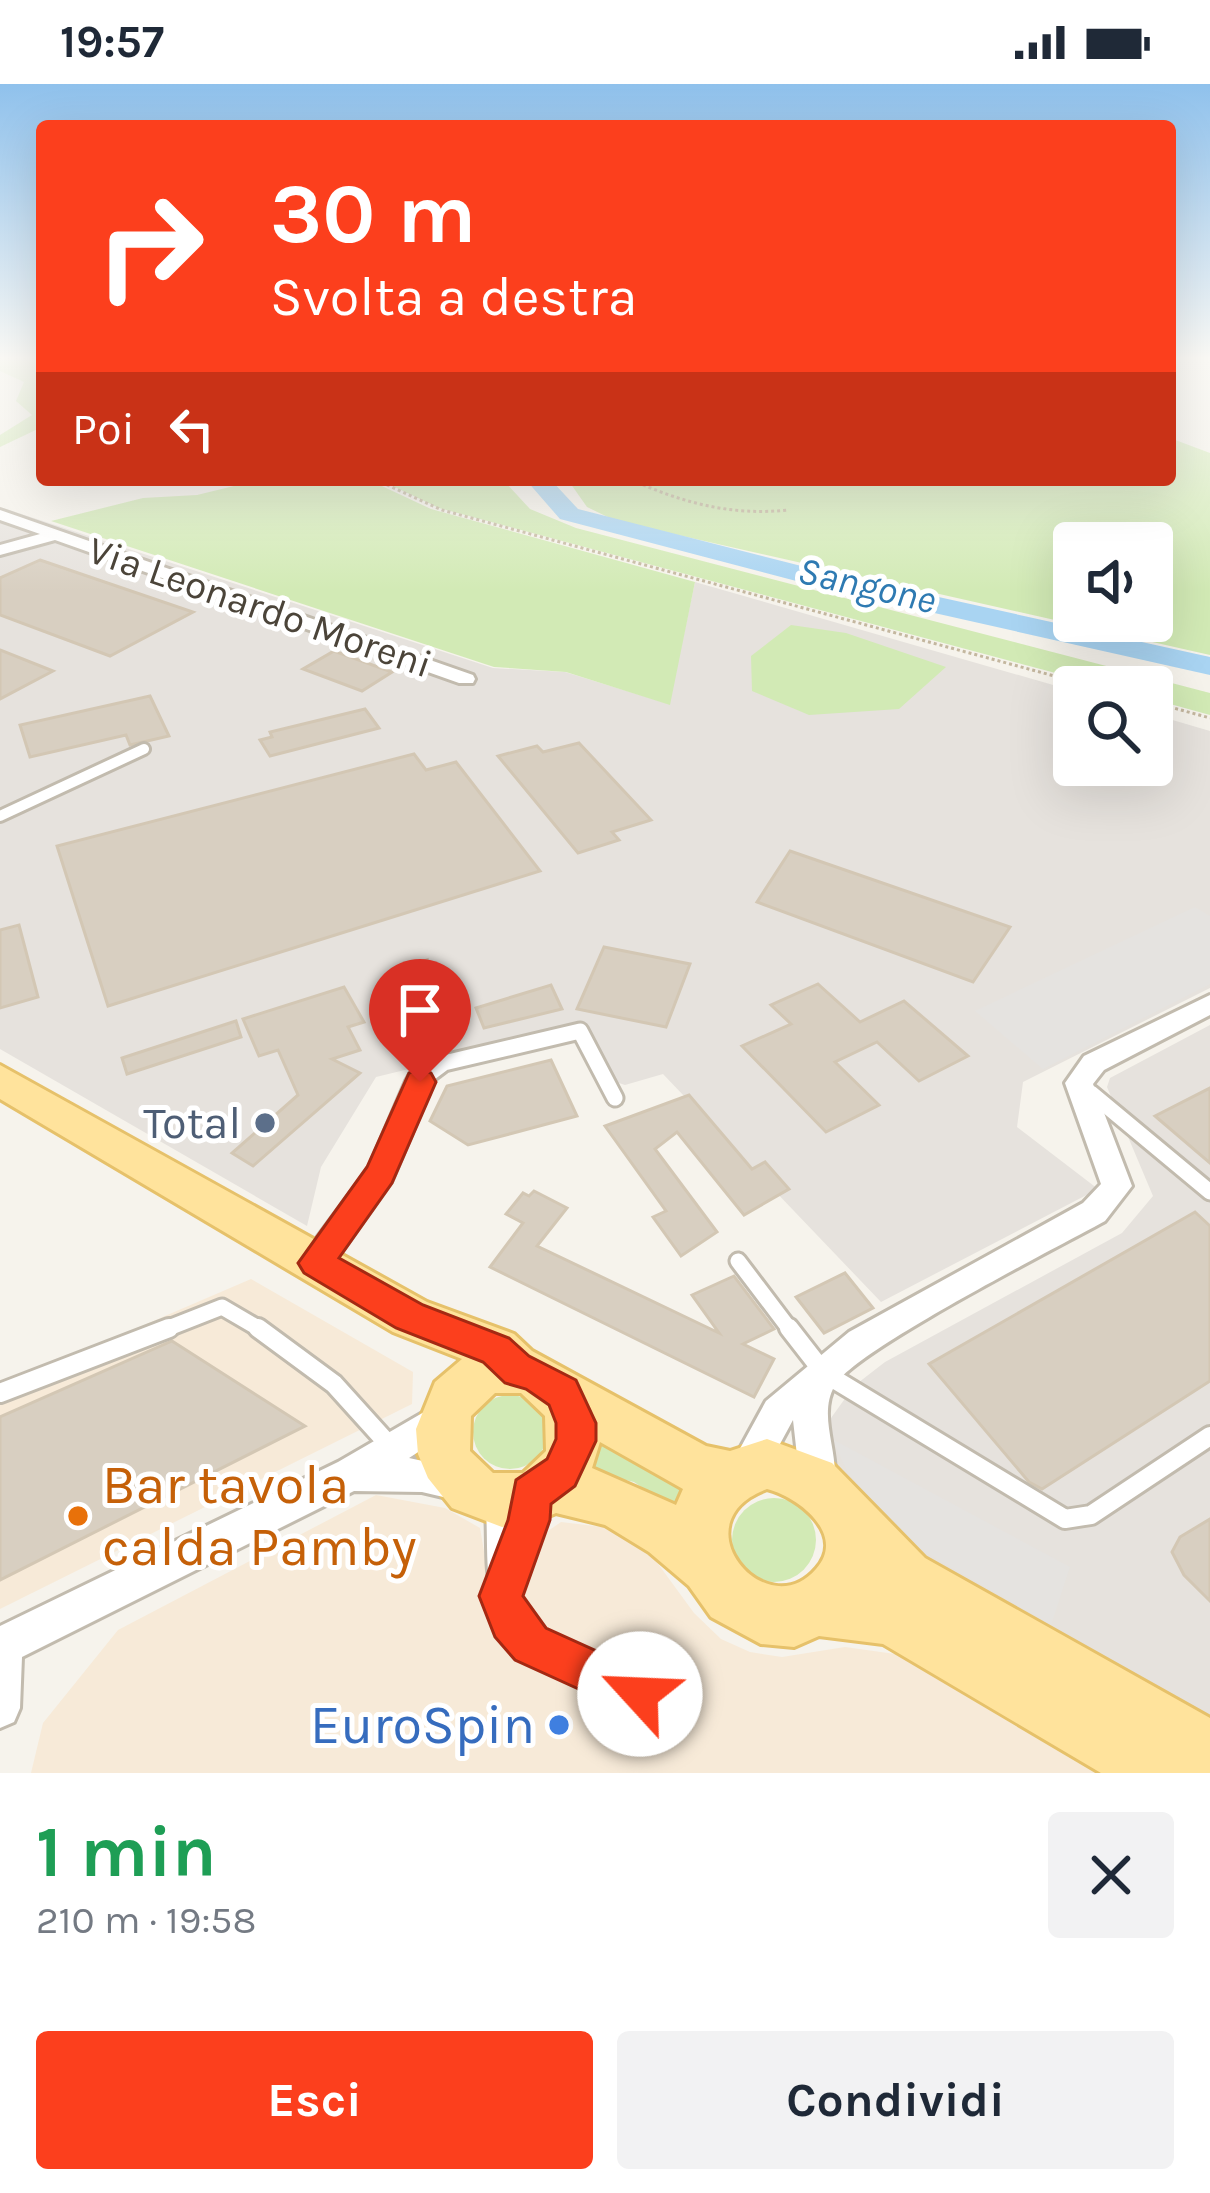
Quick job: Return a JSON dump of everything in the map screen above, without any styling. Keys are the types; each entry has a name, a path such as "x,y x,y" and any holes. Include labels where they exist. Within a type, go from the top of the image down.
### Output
{"main road":[{"path":"0,1080 410,1317 479,1342 698,1470 737,1472 786,1466 830,1496 905,1578 1210,1753"},
{"path":"410,1317 441,1351 448,1408 441,1453 508,1490 632,1506 671,1532 706,1565 721,1588 755,1611 795,1616 820,1607 839,1591 853,1548 830,1496"},
{"path":"448,1408 482,1376 541,1382 576,1423 576,1441 561,1473 508,1490"},
{"path":"706,1565 699,1540 700,1515 710,1493 737,1472"},
{"path":"820,1607 864,1609 896,1618 1161,1773"}],"street":[{"name":"Via Leonardo Moreni","path":"0,515 466,679"},
{"name":"Via Leonardo Moreni","path":"0,550 55,535"},
{"path":"737,1472 778,1412 861,1342 1094,1211 1117,1186 1078,1083 1094,1064 1210,1004"},
{"path":"316,1263 381,1174 420,1082"},
{"path":"821,1376 810,1424 830,1496"},
{"path":"0,1708 1,1646 351,1474 448,1408"},
{"path":"351,1474 422,1475 508,1490"}],"lane":[{"path":"0,816 144,749"},
{"path":"420,1082 430,1069 443,1063 580,1031 615,1098"},
{"path":"1078,1083 1210,1192"},
{"path":"739,1261 821,1376 1065,1520 1091,1515 1210,1436"},
{"path":"0,1393 222,1307 268,1331 343,1387 391,1448"},
{"path":"508,1490 501,1596 510,1622 530,1644 640,1694"},
{"path":"501,1596 529,1520 508,1490"}],"path":[{"path":"389,486 435,508 1053,676"},
{"path":"647,486 698,507 754,514 788,510"},
{"path":"1173,708 1210,718"}],"shaded area":[{"path":"0,507 493,668 565,672 669,704 695,582 1053,685 1053,786 1173,786 1173,720 1210,731 1210,988 1023,1082 1017,1127 1098,1189 881,1302 663,1074 625,1085 610,1080 583,1025 414,1061 413,1068 376,1077 321,1167 307,1226 0,1049"},
{"path":"1195,907 1210,916 1210,984 1043,1069 975,1011"},
{"path":"1210,1025 1210,1732 913,1563 839,1478 826,1446 831,1418 854,1386 885,1362 1122,1233 1153,1196 1107,1087 1110,1078"},
{"path":"251,1279 413,1372 412,1404 0,1609 0,1387"},
{"path":"832,1439 1070,1567 1051,1625 900,1538 847,1471"},
{"path":"376,1495 445,1508 480,1528 486,1563 529,1566 548,1531 561,1522 611,1528 656,1561 694,1613 721,1639 750,1652 782,1657 845,1647 895,1654 1095,1773 31,1773 43,1723 118,1630"}],"green space":[{"path":"0,435 26,435 0,447"},
{"path":"1176,440 1210,453 1210,655 1152,642 1173,642 1173,522 1053,522 1053,620 616,521 587,507 572,486 1176,486"},
{"path":"234,486 382,486 431,509 695,582 670,705 566,672 494,667 51,521 143,498 197,495"},
{"path":"393,486 509,486 530,509 576,528 1106,666 1053,666 1053,672 439,508"},
{"path":"791,625 846,633 946,667 899,709 809,715 752,691 751,656"},
{"path":"1173,683 1210,693 1210,715 1173,705"},
{"path":"510,1395 536,1406 547,1432 536,1458 510,1469 484,1458 473,1432 484,1406"},
{"path":"603,1436 688,1485 676,1510 634,1482 592,1472"},
{"path":"774,1498 803,1511 816,1540 803,1569 774,1582 745,1569 732,1540 745,1511"}],"building":[{"path":"40,560 193,612 110,656 0,615 0,578"},
{"path":"0,650 53,671 0,699"},
{"path":"334,651 392,672 362,691 303,669"},
{"path":"150,696 169,736 130,745 126,735 30,757 20,725"},
{"path":"365,709 379,728 270,756 260,740 272,737 270,732"},
{"path":"579,743 651,820 612,832 619,840 578,853 498,756 537,746 543,752"},
{"path":"414,754 426,770 456,762 540,871 108,1006 57,846"},
{"path":"790,851 1010,927 973,982 757,902"},
{"path":"19,925 38,997 0,1008 0,930"},
{"path":"604,947 690,964 666,1027 577,1009"},
{"path":"427,960 420,1014 401,1013 409,966"},
{"path":"818,984 860,1022 904,1001 968,1056 919,1081 877,1042 835,1062 879,1105 826,1132 742,1046 791,1024 771,1005"},
{"path":"551,985 562,1009 484,1028 476,1008"},
{"path":"344,987 364,1022 348,1027 360,1050 332,1059 360,1073 253,1166 232,1153 298,1095 278,1050 259,1056 243,1019"},
{"path":"236,1021 241,1037 127,1074 122,1058"},
{"path":"551,1060 577,1116 468,1145 430,1121 447,1086"},
{"path":"1210,1088 1210,1163 1155,1116"},
{"path":"689,1095 752,1169 765,1162 789,1189 744,1215 677,1132 655,1149 717,1232 681,1256 653,1217 666,1211 605,1126"},
{"path":"534,1191 567,1208 537,1246 719,1333 692,1295 734,1276 774,1329 743,1344 774,1359 754,1397 490,1267 523,1223 506,1214 523,1193 529,1196"},
{"path":"1195,1212 1210,1226 1210,1381 1042,1489 1029,1482 929,1364"},
{"path":"845,1273 873,1308 824,1333 796,1297"},
{"path":"172,1341 305,1426 0,1580 0,1417"},
{"path":"1210,1519 1210,1601 1184,1575 1172,1552 1180,1537"}],"waterway":[{"name":"Sangone","path":"543,486 569,514 823,580 1210,666"}],"place":[{"name":"Total","path":"265,1123"},
{"name":"Bar tavola calda Pamby","path":"78,1516"},
{"name":"EuroSpin","path":"559,1725"}],"route":[{"path":"420,1082 381,1174 316,1263 410,1317 496,1350 519,1371 536,1374 563,1393 572,1407 576,1441 561,1473 531,1494 529,1520 501,1596 510,1622 530,1644 640,1694"}]}
